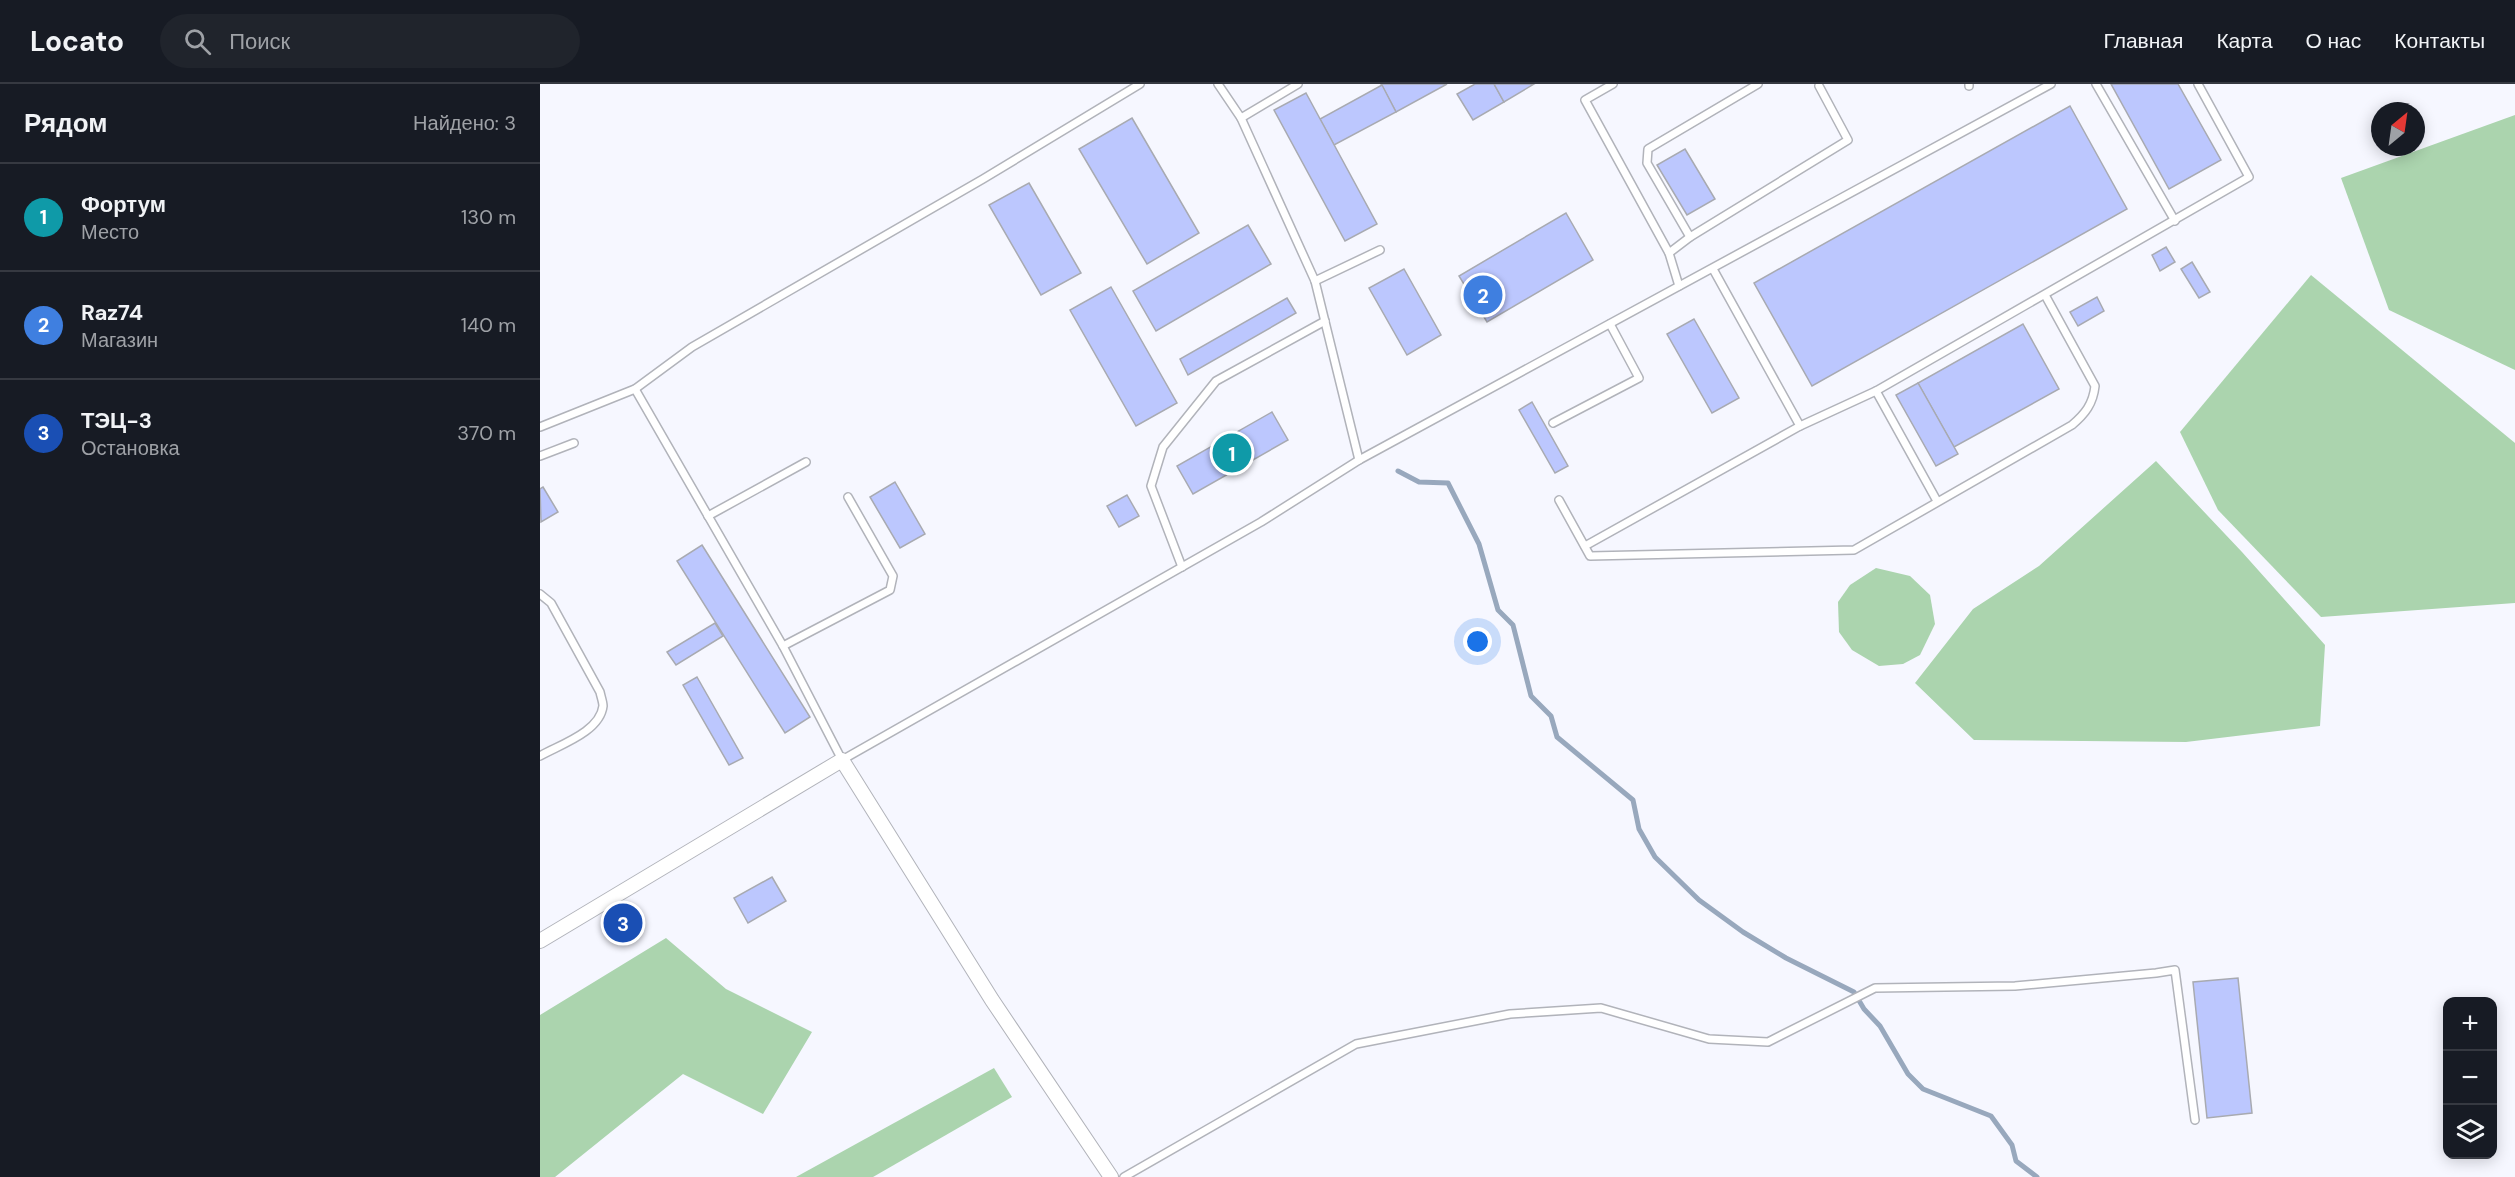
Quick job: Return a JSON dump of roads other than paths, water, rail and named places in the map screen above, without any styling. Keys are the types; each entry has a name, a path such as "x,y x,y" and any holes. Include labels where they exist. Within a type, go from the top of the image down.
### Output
{"street":[{"path":"540,941 842,760 992,1000 1111,1177"}],"lane":[{"path":"540,427 635,389 692,348 983,179 1140,84"},
{"path":"1218,84 1241,118 1315,281 1359,460"},
{"path":"1241,118 1299,84"},
{"path":"1613,84 1585,100 1669,253 1679,286"},
{"path":"1689,237 1647,163 1648,149 1758,84"},
{"path":"635,389 783,646 842,760 1261,522 1359,460 2051,84"},
{"path":"2096,84 2175,221"},
{"path":"1585,546 1800,426 1876,391 2249,177 2198,84"},
{"path":"1669,253 1689,237 1848,140 1819,86"},
{"path":"1315,281 1380,250"},
{"path":"1713,269 1800,426"},
{"path":"1559,500 1590,556 1854,550 2072,425 2084,414 2094,399 2095,386 2045,295"},
{"path":"1182,567 1151,486 1164,447 1216,381 1325,321"},
{"path":"1553,423 1639,378 1610,324"},
{"path":"1876,391 1937,501"},
{"path":"540,456 574,443"},
{"path":"708,516 806,462"},
{"path":"783,646 890,590 893,576 848,497"},
{"path":"540,594 550,603 600,692 603,706 599,718 589,728 540,756"},
{"path":"1124,1177 1356,1044 1510,1014 1601,1008 1709,1039 1768,1042 1875,988 2015,986 2156,973 2175,969 2194,1120"}],"waterway":[{"path":"1398,471 1419,482 1448,483 1479,544 1498,610 1513,625 1531,696 1551,716 1557,737 1633,800 1639,829 1655,857 1699,900 1743,932 1786,958 1854,992 1864,1009 1880,1026 1908,1074 1923,1089 1991,1116 2012,1145 2016,1161 2037,1177"}],"place":[{"name":"Raz74","path":"1483,295"},
{"name":"Фортум","path":"1232,453"},
{"name":"ТЭЦ-3","path":"623,923"}]}
